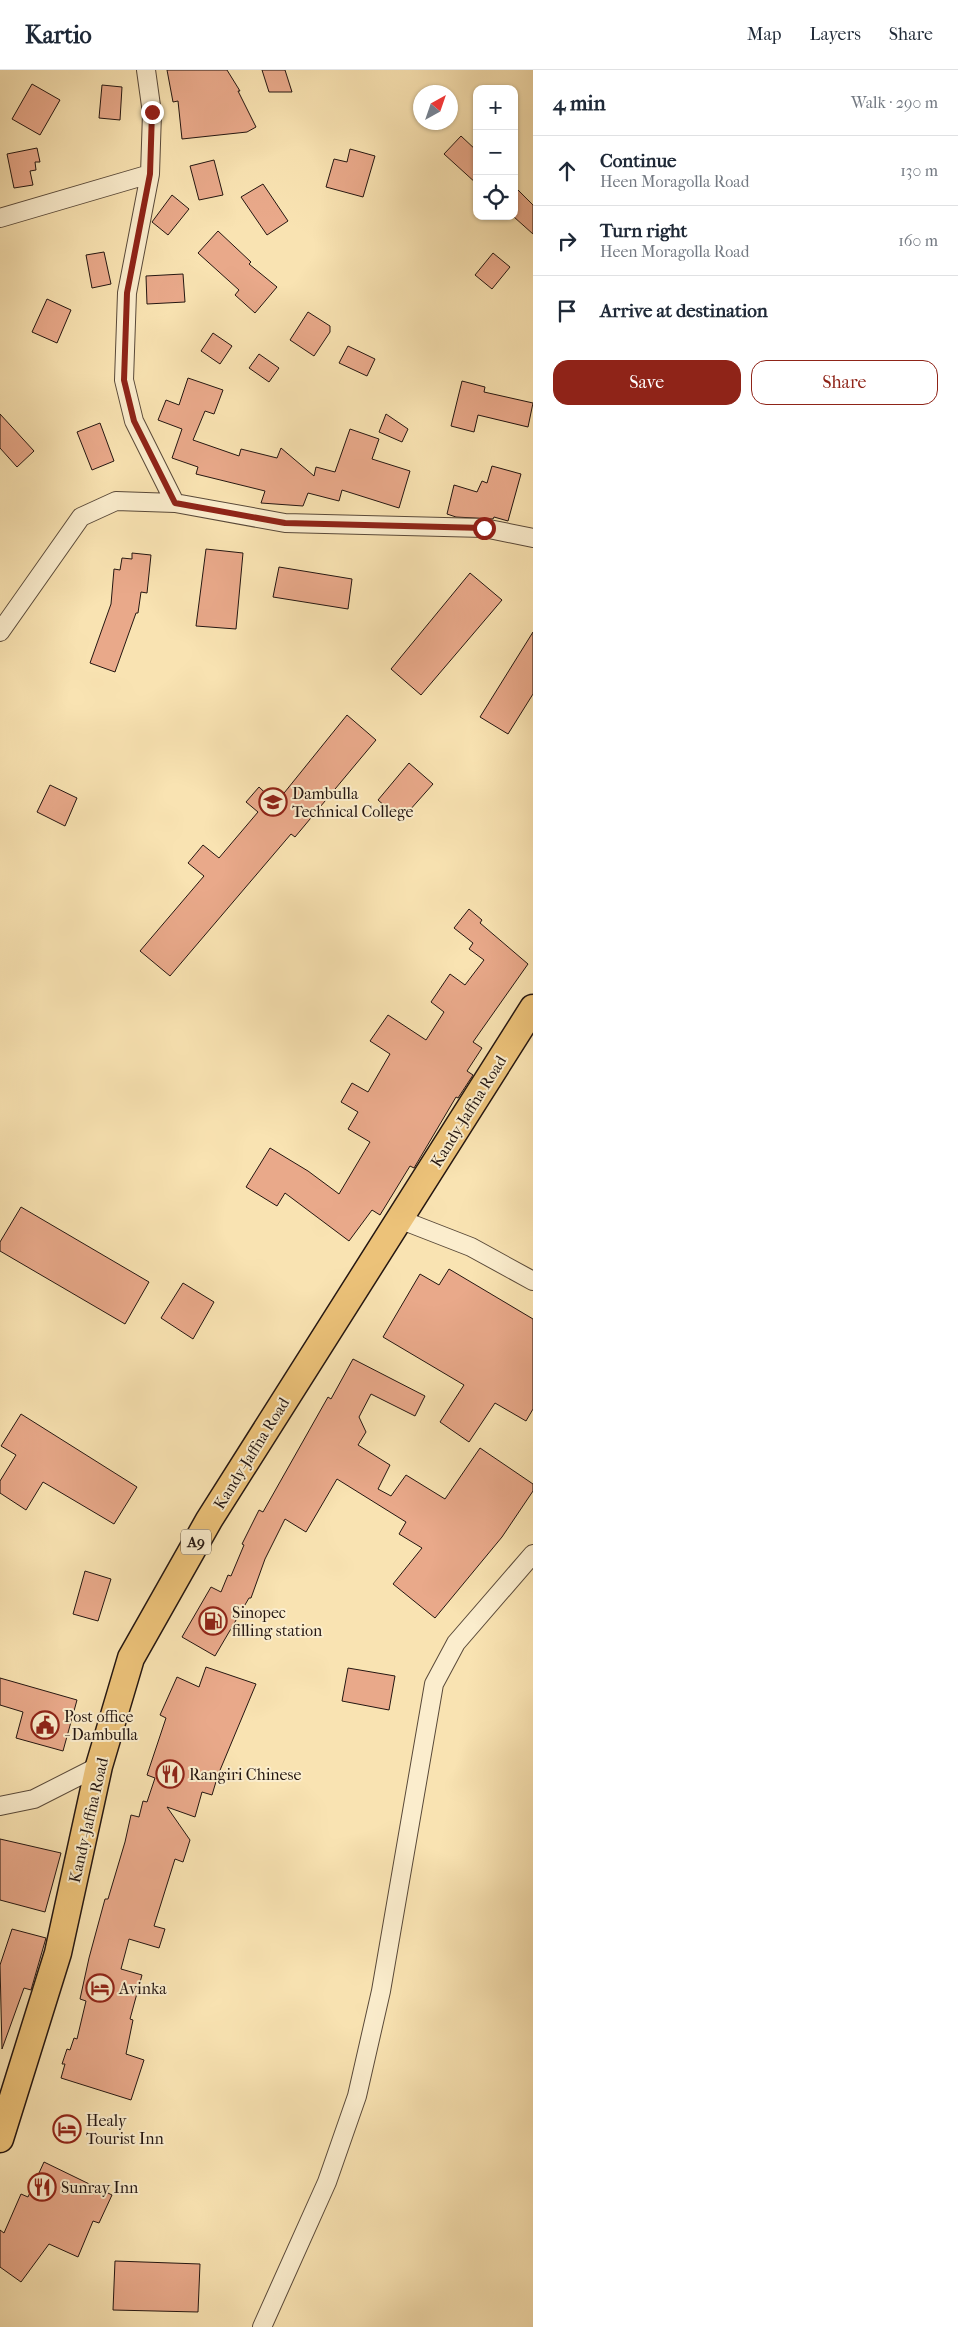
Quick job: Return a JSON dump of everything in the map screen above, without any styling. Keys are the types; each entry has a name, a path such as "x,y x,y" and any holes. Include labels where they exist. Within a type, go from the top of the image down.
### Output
{"highway":[{"name":"Kandy-Jaffna Road","path":"0,2139 58,1953 99,1766 131,1658 156,1610 209,1520 533,1008"}],"street":[{"path":"146,70 152,112 150,174 127,293 124,380 134,421 175,503"},
{"path":"0,218 150,174"},
{"path":"0,632 81,517 116,501 175,503 285,523 484,528 533,538"},
{"path":"399,1219 471,1247 533,1281"},
{"path":"262,2327 327,2182 358,2096 381,1991 434,1684 456,1643 533,1554"},
{"path":"0,1806 34,1799 99,1766"}],"building":[{"path":"167,70 227,70 240,91 238,91 256,127 247,132 182,139 178,101 173,102"},
{"path":"262,70 285,70 292,92 269,92"},
{"path":"32,84 60,100 40,135 12,119"},
{"path":"102,85 122,87 120,120 99,118"},
{"path":"461,136 473,147 473,180 444,154"},
{"path":"37,148 40,162 35,162 36,170 30,171 33,185 14,188 7,154"},
{"path":"350,149 375,156 363,197 326,187 334,159 347,162"},
{"path":"214,160 223,195 199,200 190,166"},
{"path":"263,184 288,221 267,235 241,197"},
{"path":"518,190 533,205 533,234 517,220"},
{"path":"172,195 189,209 168,235 152,222"},
{"path":"218,231 251,262 249,264 277,287 255,313 235,295 239,290 198,253"},
{"path":"104,252 111,284 92,288 86,255"},
{"path":"493,253 510,267 492,289 475,275"},
{"path":"183,274 185,302 147,304 146,276"},
{"path":"47,299 71,310 57,343 32,332"},
{"path":"308,312 330,326 330,332 314,356 290,340"},
{"path":"213,333 232,346 220,364 201,351"},
{"path":"348,346 375,359 367,376 339,363"},
{"path":"259,354 279,368 269,382 249,368"},
{"path":"188,378 223,390 214,414 205,411 193,440 239,456 241,449 277,458 281,448 314,476 316,467 335,472 350,429 379,439 372,459 410,471 399,508 342,490 339,501 308,493 303,506 261,503 265,491 196,474 198,467 172,458 182,429 158,420 166,400 179,405"},
{"path":"462,381 485,387 484,392 533,403 528,427 478,415 474,432 451,426"},
{"path":"0,414 34,451 17,467 0,448"},
{"path":"386,414 408,429 402,442 379,432"},
{"path":"100,423 114,461 92,470 77,432"},
{"path":"492,466 521,474 508,521 494,517 493,519 456,517 447,514 454,485 477,492 482,481 487,483"},
{"path":"206,549 243,553 236,629 196,626"},
{"path":"132,553 151,555 147,593 141,592 138,613 136,613 115,672 90,663 111,604 114,569 120,570 122,558 132,559"},
{"path":"279,567 352,579 348,609 273,597"},
{"path":"470,573 502,600 421,695 391,669"},
{"path":"533,632 533,694 508,734 480,717"},
{"path":"347,715 376,740 295,837 291,834 170,976 140,951 204,876 188,863 203,845 219,858 258,812 246,802 259,787 276,803"},
{"path":"409,763 433,784 401,820 378,800"},
{"path":"50,785 77,798 65,826 37,812"},
{"path":"469,909 482,920 480,923 528,964 473,1042 482,1048 467,1071 473,1075 458,1098 456,1097 414,1168 410,1166 380,1215 372,1210 349,1241 285,1193 277,1206 246,1187 270,1148 308,1171 339,1194 370,1142 348,1129 358,1112 341,1102 352,1083 368,1092 390,1054 370,1041 388,1015 426,1040 444,1012 431,1002 450,974 465,985 484,960 469,949 473,943 454,928"},
{"path":"21,1207 149,1282 125,1324 0,1251 0,1242"},
{"path":"449,1269 533,1319 533,1409 526,1421 495,1403 469,1442 440,1422 464,1385 383,1337 420,1274 439,1285"},
{"path":"183,1283 214,1302 193,1339 161,1318"},
{"path":"353,1359 425,1396 415,1416 371,1394 359,1417 366,1432 358,1445 390,1465 378,1489 391,1496 406,1475 445,1499 480,1448 533,1484 533,1491 502,1537 435,1618 393,1584 422,1548 399,1534 406,1522 337,1479 306,1532 285,1519 265,1559 251,1598 249,1598 215,1656 182,1637 211,1587 221,1592 228,1575 231,1576 244,1545 242,1544 259,1510 263,1512 328,1397 331,1399"},
{"path":"21,1414 137,1487 114,1524 43,1482 26,1510 0,1493 0,1481 16,1455 1,1446"},
{"path":"85,1571 111,1579 98,1621 73,1614"},
{"path":"206,1667 256,1684 218,1775 212,1795 202,1792 195,1817 167,1807 190,1840 183,1862 175,1859 154,1926 165,1929 159,1948 129,1939 121,1969 142,1975 130,2019 133,2020 126,2054 144,2060 131,2100 61,2078 65,2064 62,2064 67,2049 70,2050 74,2038 77,2039 86,2001 80,1999 89,1958 105,1899 108,1899 125,1842 131,1815 139,1817 143,1801 147,1802 155,1778 147,1775 166,1718 160,1715 177,1677 199,1687"},
{"path":"348,1668 395,1676 389,1710 342,1701"},
{"name":"Post office - Dambulla","path":"0,1678 77,1700 63,1751 16,1738 23,1712 0,1705"},
{"path":"0,1839 61,1853 45,1912 0,1900"},
{"path":"12,1929 46,1938 31,1990 24,1988 2,2049 0,1965"},
{"path":"44,2162 112,2195 99,2223 93,2221 78,2257 49,2244 21,2282 0,2267 0,2230 4,2233 21,2194 28,2197"},
{"path":"115,2261 200,2264 198,2312 113,2310"}],"place":[{"name":"Dambulla Technical College","path":"273,802"},
{"name":"Sinopec filling station","path":"213,1621"},
{"name":"Post office - Dambulla","path":"45,1725"},
{"name":"Rangiri Chinese","path":"170,1774"},
{"name":"Avinka","path":"100,1988"},
{"name":"Healy Tourist Inn","path":"67,2129"},
{"name":"Sunray Inn","path":"42,2187"}],"route":[{"path":"152,112 150,174 127,293 124,380 134,421 175,503 285,523 484,528"}]}
